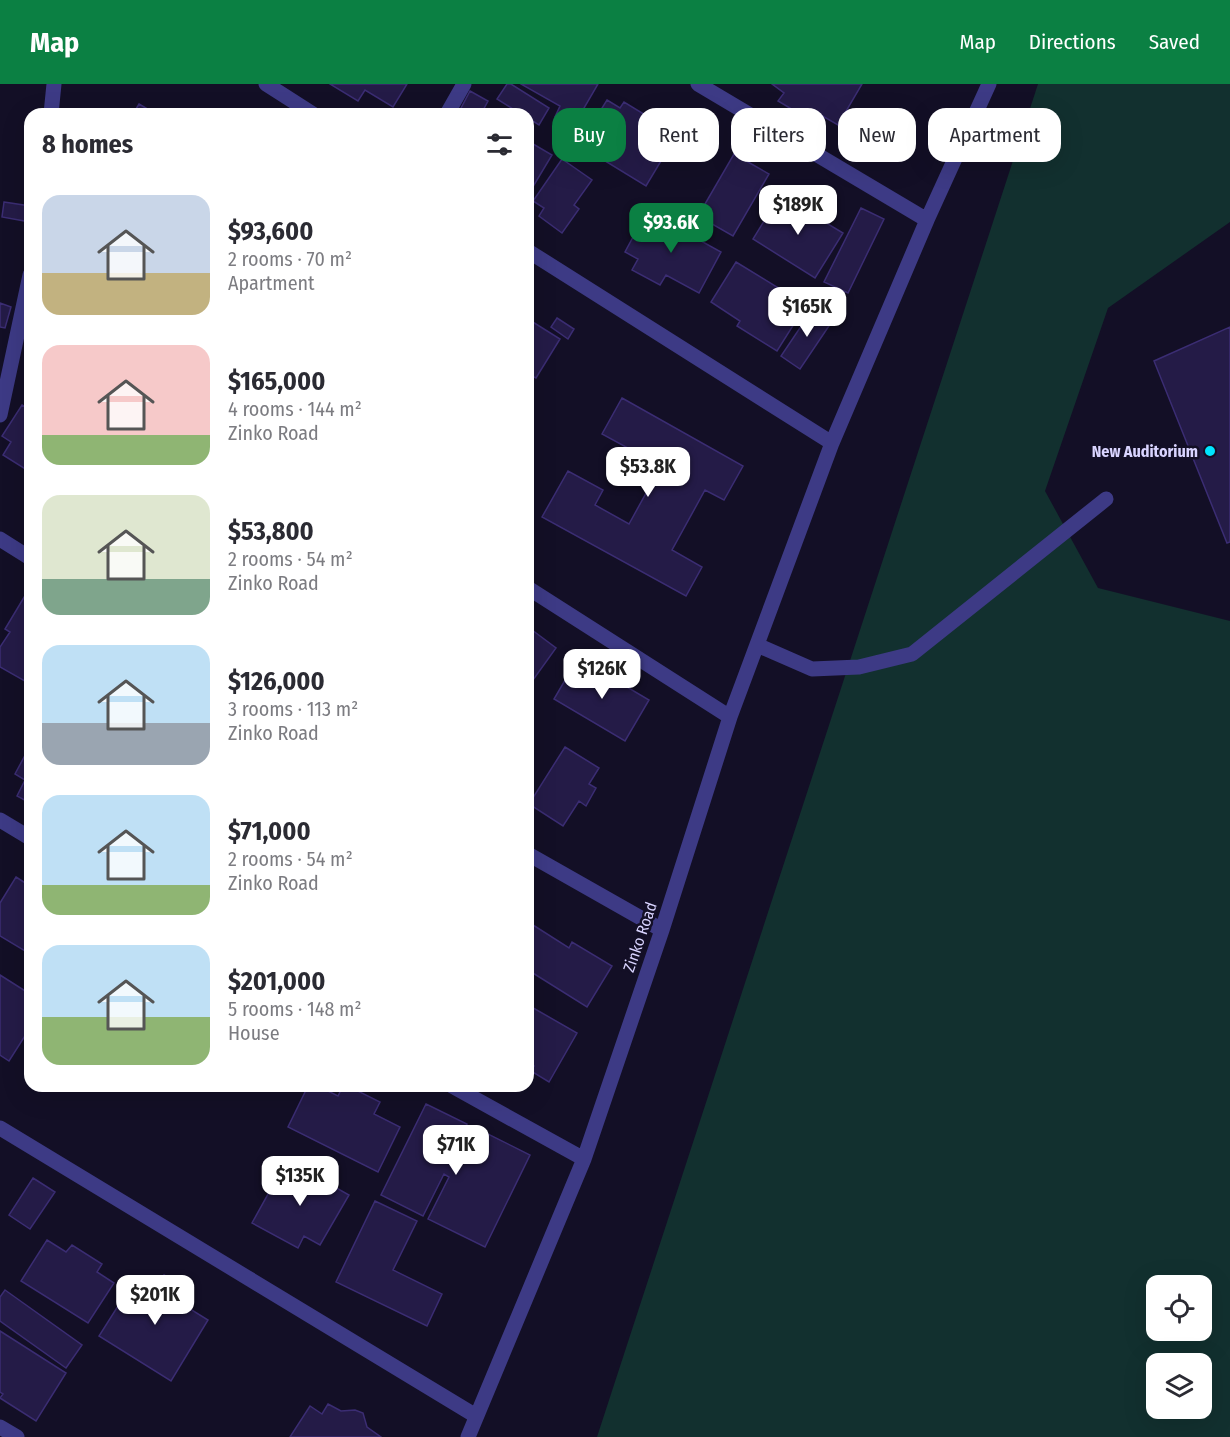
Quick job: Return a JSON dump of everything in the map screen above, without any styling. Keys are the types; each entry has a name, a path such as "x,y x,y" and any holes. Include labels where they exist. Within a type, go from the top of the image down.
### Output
{"street":[{"path":"52,108 54,84"},
{"path":"266,84 304,108"},
{"path":"450,108 464,84"},
{"path":"698,84 927,220"},
{"name":"Zinko Road","path":"468,1437 584,1159 662,930 730,717 832,443 927,220 989,84"},
{"path":"534,254 832,443"},
{"path":"0,415 24,303"},
{"path":"757,645 812,669 859,667 912,654 1106,499"},
{"path":"0,539 24,554"},
{"path":"534,592 730,717"},
{"path":"0,820 24,834"},
{"path":"534,857 662,930"},
{"path":"463,1092 584,1159"},
{"path":"0,1128 476,1416"},
{"path":"0,1427 17,1437"}],"green space":[{"path":"1038,84 1230,84 1230,222 1108,308 1045,491 1098,588 1230,621 1230,1437 597,1437 1013,162 1061,162 1061,108 1030,108"}],"building":[{"path":"330,84 407,84 393,107 365,90 358,101"},
{"path":"507,84 511,84 549,108 539,125 534,122 534,108 511,108 497,99"},
{"path":"521,84 598,84 584,108 559,108 560,106"},
{"path":"772,84 862,84 848,108 838,108 838,125 826,118 826,108 790,108 778,101 784,93"},
{"path":"470,91 488,101 484,108 461,108"},
{"path":"607,100 620,108 602,108"},
{"path":"624,102 638,110 638,162 660,162 646,186 607,162 626,162 626,108 620,108"},
{"path":"534,144 552,155 534,185"},
{"path":"731,159 731,162 748,162 769,174 733,236 698,216"},
{"path":"560,162 566,162 592,180 574,205 579,209 562,233 539,216 544,208 534,202"},
{"path":"780,195 843,233 815,278 753,239"},
{"path":"4,202 24,205 24,221 2,217"},
{"path":"861,208 884,219 848,293 824,282"},
{"path":"647,211 721,252 699,293 666,275 660,285 632,270 638,259 625,252"},
{"path":"736,262 806,305 777,351 737,326 740,321 711,302"},
{"path":"0,303 11,307 5,328 0,327"},
{"path":"814,307 833,320 800,369 781,356"},
{"path":"557,318 574,329 568,339 551,327"},
{"path":"534,323 560,339 536,378 534,377"},
{"name":"New Auditorium","path":"1230,327 1230,542 1227,543 1154,361"},
{"path":"622,398 743,466 724,500 705,490 672,550 702,567 686,596 542,517 568,471 603,490 595,505 629,524 661,466 602,434"},
{"path":"22,405 24,406 24,468 3,455 11,442 2,436"},
{"path":"24,597 24,681 0,667 0,647 10,632 5,629"},
{"path":"534,632 556,648 534,679"},
{"path":"578,658 649,700 625,741 554,699"},
{"path":"565,747 599,768 589,784 596,788 586,806 579,801 563,826 534,807 534,796"},
{"path":"24,757 24,779 15,774"},
{"path":"24,782 24,800 17,796"},
{"path":"16,877 24,882 24,950 0,936 0,903"},
{"path":"534,926 569,948 572,942 612,966 587,1007 534,974"},
{"path":"0,975 24,990 24,1037 9,1061 0,1055"},
{"path":"534,1008 577,1033 549,1082 534,1073"},
{"path":"305,1092 330,1092 338,1096 340,1092 360,1092 380,1102 374,1114 400,1127 378,1172 288,1127"},
{"path":"426,1104 467,1124 449,1162 453,1165 462,1147 473,1152 475,1148 464,1143 472,1126 530,1155 485,1247 428,1219 449,1177 444,1174 423,1216 381,1195"},
{"path":"287,1160 349,1195 320,1245 304,1236 298,1248 252,1223"},
{"path":"33,1178 55,1192 30,1229 9,1215"},
{"path":"375,1201 417,1221 393,1270 442,1294 427,1326 336,1282"},
{"path":"47,1240 66,1252 72,1245 102,1264 97,1272 114,1283 88,1323 21,1281"},
{"path":"164,1275 190,1291 182,1304 208,1320 171,1381 99,1336 137,1276 156,1288"},
{"path":"5,1290 82,1345 66,1368 0,1321 0,1297"},
{"path":"0,1331 66,1373 36,1421 0,1398 3,1394 0,1392"},
{"path":"328,1404 341,1411 355,1410 363,1413 367,1427 381,1437 290,1437 310,1406 322,1414"}],"place":[{"name":"New Auditorium","path":"1210,451"}]}
